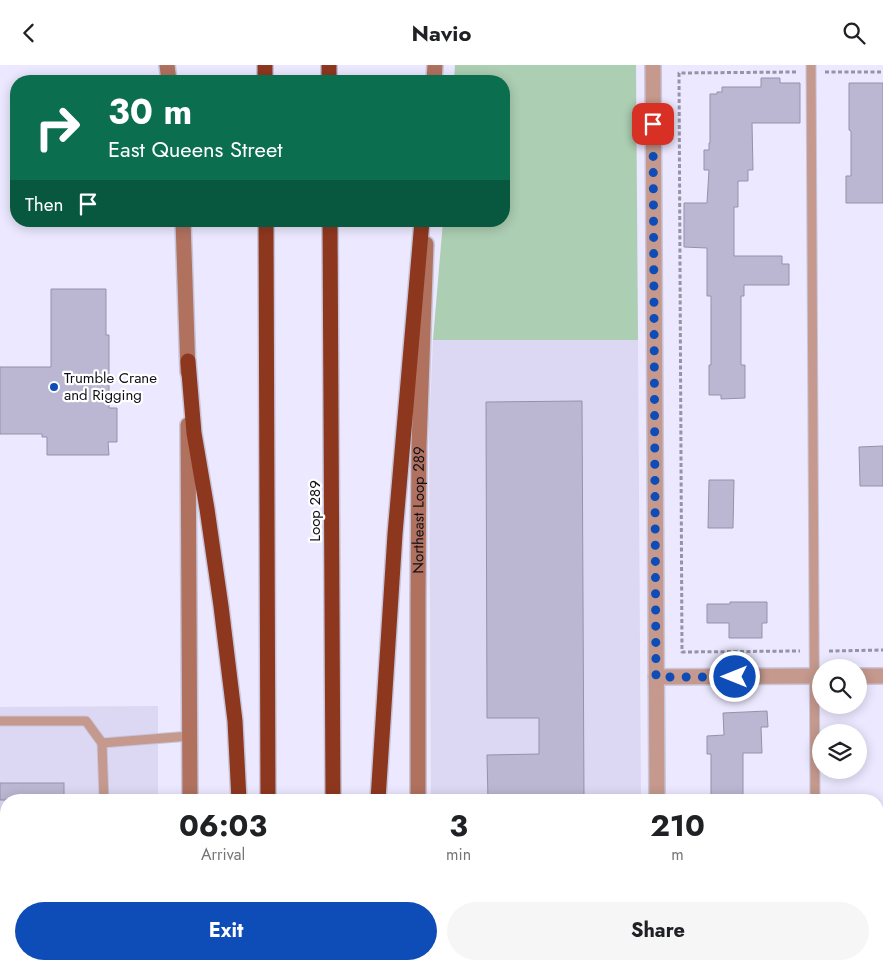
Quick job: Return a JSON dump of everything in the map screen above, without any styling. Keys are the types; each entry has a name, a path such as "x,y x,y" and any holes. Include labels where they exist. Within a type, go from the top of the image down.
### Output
{"highway":[{"path":"266,227 268,794"},
{"name":"Loop 289","path":"330,227 333,794"},
{"path":"378,794 396,534 422,227"},
{"path":"188,361 194,433 208,509 235,721 239,794"}],"main road":[{"path":"183,227 188,361 190,794"},
{"name":"Northeast Loop 289","path":"418,794 419,446 427,227"}],"street":[{"path":"652,65 657,794"},
{"path":"656,677 812,676"},
{"path":"867,676 883,676"}],"lane":[{"path":"811,69 815,659"},
{"path":"815,794 817,714"},
{"path":"0,721 86,721 102,743 104,794"},
{"path":"102,743 190,737"}],"path":[{"path":"883,72 811,69 679,73 682,652 883,650"}],"shaded area":[{"path":"433,340 638,340 641,794 431,794 429,426"},
{"path":"158,706 158,794 0,794 0,707"}],"green space":[{"path":"455,65 636,65 638,340 433,340 442,227 510,227 510,75 454,75"}],"building":[{"path":"761,78 780,78 780,83 800,83 800,123 752,123 753,170 748,170 748,181 738,181 738,207 734,207 734,256 782,256 782,264 789,264 789,285 744,285 744,296 741,296 741,365 745,365 745,398 721,399 721,395 709,395 711,296 707,296 707,248 684,247 684,203 707,203 709,170 704,170 704,150 709,150 710,143 710,94 722,92 722,87 761,87"},
{"path":"849,83 883,83 883,203 846,203 846,176 851,176"},
{"name":"Trumble Crane and Rigging","path":"51,289 106,289 106,335 109,335 109,408 117,408 117,442 108,442 109,455 47,455 47,437 42,437 42,434 0,434 0,367 51,367"},
{"path":"582,401 584,794 488,794 487,755 539,754 539,718 487,718 486,402"},
{"path":"883,446 883,486 860,486 859,447"},
{"path":"709,480 734,480 733,528 708,528"},
{"path":"730,602 767,602 767,623 762,623 762,638 729,638 729,623 707,623 707,604 730,604"},
{"path":"767,711 768,727 761,727 762,753 743,753 743,794 711,794 711,754 707,754 707,736 724,735 723,713"},
{"path":"0,783 64,783 64,794 0,794"}],"place":[{"name":"Trumble Crane and Rigging","path":"54,387"}],"route":[{"path":"653,124 656,677 735,677"}]}
